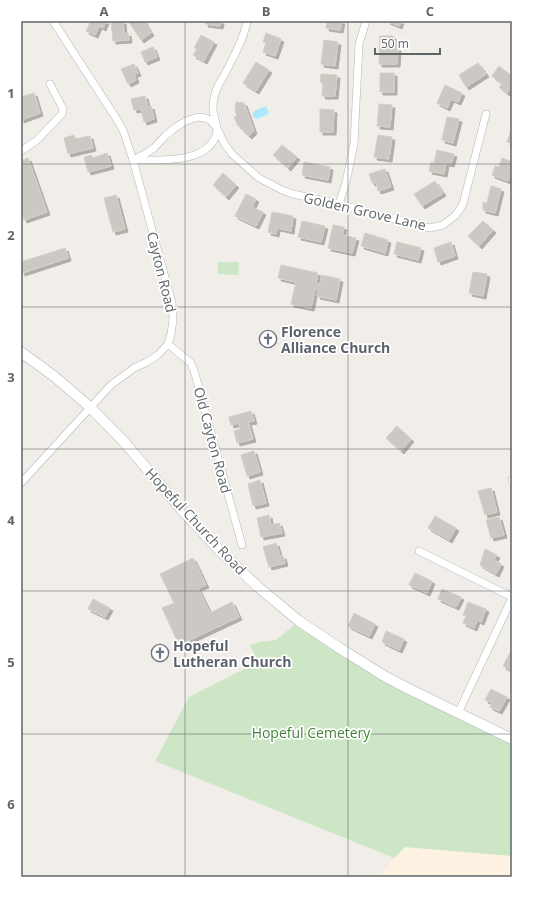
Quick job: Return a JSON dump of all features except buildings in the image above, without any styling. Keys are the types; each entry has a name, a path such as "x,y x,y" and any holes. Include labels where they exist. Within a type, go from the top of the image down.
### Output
{"main road":[{"name":"Hopeful Church Road","path":"21,352 56,377 90,407 124,442 218,550 298,621 341,650 386,677 512,739"}],"street":[{"name":"Cayton Road","path":"53,21 123,130 133,160 172,303 173,320 168,344"},
{"name":"Golden Grove Lane","path":"247,21 241,41 216,90 213,109 217,128 224,143 232,154 259,178 282,190 420,226 430,228 443,224 456,215 463,204 486,114"},
{"path":"339,204 346,182 354,144 359,44 366,21"},
{"path":"21,151 36,141 62,114 63,108 50,84"},
{"path":"205,118 210,120 217,128 215,138 211,145 188,157 176,159 133,160 154,148 164,136 186,121 205,118"},
{"path":"21,482 111,385 134,368 158,355 168,344"},
{"name":"Old Cayton Road","path":"168,344 191,363 242,545"},
{"path":"419,551 512,598 458,713"}],"shaded area":[{"path":"405,847 512,856 512,877 379,877"}],"green space":[{"path":"218,262 239,262 238,275 218,274"},
{"name":"Hopeful Cemetery","path":"299,621 341,649 512,739 512,856 405,847 394,858 155,761 189,697 258,662 250,645 276,640"}],"water":[{"path":"266,106 269,114 257,119 253,117 254,111"}],"place":[{"name":"Florence Alliance Church","path":"268,339"},
{"name":"Hopeful Lutheran Church","path":"160,653"}]}
